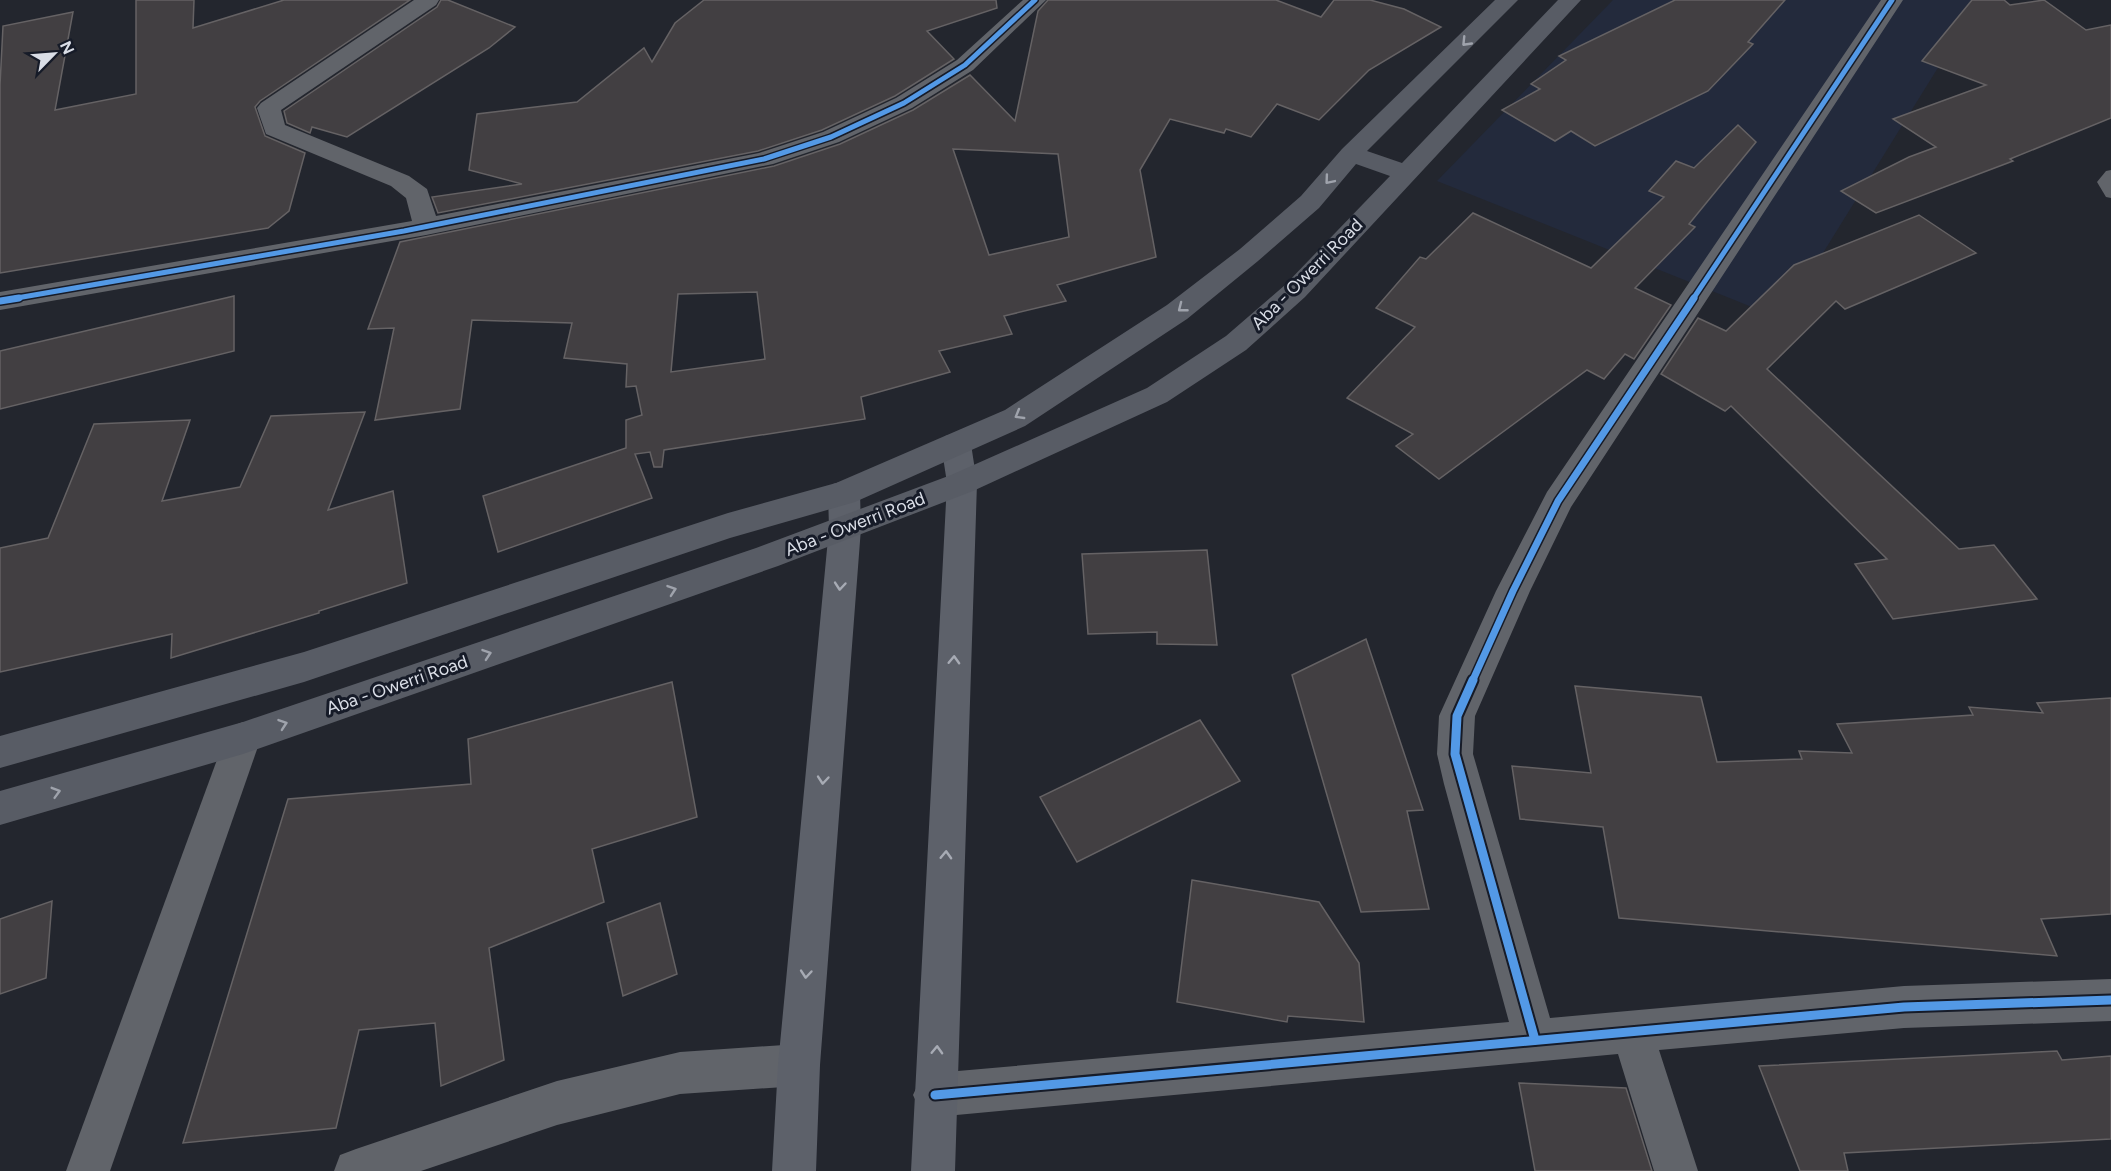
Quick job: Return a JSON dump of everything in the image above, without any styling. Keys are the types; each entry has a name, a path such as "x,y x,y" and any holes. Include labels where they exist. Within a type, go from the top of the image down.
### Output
{"highway":[{"name":"Aba - Owerri Road","path":"0,808 243,738 745,565 956,444 1015,418 1177,312 1250,255 1310,202 1351,154 1507,0"},
{"name":"Aba - Owerri Road","path":"0,752 304,667 728,526 844,510 962,483 1157,394 1236,343 1295,291 1570,0"},
{"path":"1351,154 1407,173"}],"main road":[{"path":"933,1171 962,483 956,444"},
{"path":"794,1171 799,1065 844,510"}],"street":[{"path":"426,227 418,195 400,181 274,129 269,108 428,0"},
{"path":"0,301 426,227 764,159 831,137 904,103 965,64 1035,0"},
{"path":"1535,1040 1462,784 1455,754 1456,716 1513,591 1558,501 1892,0"},
{"path":"88,1171 243,738"},
{"path":"935,1095 1905,1007 2111,1000"},
{"path":"1632,1031 1676,1171"},
{"path":"356,1171 557,1103 680,1073 799,1065"}],"lane":[{"path":"2111,174 2104,182 2111,194"}],"shaded area":[{"path":"1613,0 1980,0 1782,319 1437,181"}],"building":[{"path":"136,0 194,0 193,28 284,0 410,0 260,101 255,107 265,136 305,153 289,211 268,228 0,273 0,85 3,26 73,12 55,110 136,94"},
{"path":"441,0 448,0 515,27 489,48 347,137 312,127 310,133 287,123 284,111 437,7"},
{"path":"704,0 996,0 997,8 927,31 954,59 895,96 822,130 758,151 438,213 432,197 522,184 469,170 477,114 577,102 644,48 652,62 675,23"},
{"path":"1048,0 1276,0 1321,17 1334,0 1370,0 1404,9 1441,27 1369,70 1319,120 1277,104 1251,137 1226,129 1224,133 1170,119 1140,170 1156,257 1057,285 1066,301 1004,316 1012,334 939,351 950,372 861,397 865,419 664,450 662,467 654,467 650,452 635,454 652,498 498,552 483,496 626,448 626,420 642,415 636,386 626,387 627,364 564,358 572,323 472,320 460,409 375,420 394,328 368,329 400,242 774,166 840,144 913,110 970,75 1015,121 1038,11","holes":["953,149 1058,154 1069,237 989,255","757,292 765,359 671,372 678,294"]},
{"path":"1675,0 1785,0 1748,42 1753,44 1708,91 1595,146 1571,131 1555,141 1502,110 1540,89 1531,84 1566,60 1559,56"},
{"path":"1972,0 2004,0 2010,5 2044,0 2086,30 2111,25 2111,118 2010,159 2013,161 1876,213 1841,191 1909,157 1936,147 1893,119 1986,85 1922,61"},
{"path":"1738,125 1756,142 1689,224 1695,227 1635,288 1671,305 1634,359 1625,354 1604,379 1587,370 1439,479 1396,446 1413,434 1347,398 1415,327 1376,308 1420,257 1426,259 1473,213 1591,268 1664,197 1649,191 1676,161 1694,168"},
{"path":"1919,215 1976,253 1845,309 1836,301 1767,369 1959,549 1994,545 2037,599 1893,619 1855,564 1887,559 1731,406 1725,411 1661,374 1698,318 1726,331 1794,265"},
{"path":"234,296 234,351 0,409 0,351"},
{"path":"365,412 328,510 393,491 407,583 319,611 319,613 171,658 172,634 0,672 0,548 48,538 94,424 190,420 162,501 240,487 271,416"},
{"path":"1207,550 1217,645 1157,644 1157,632 1088,634 1082,554"},
{"path":"1366,639 1423,810 1407,811 1429,909 1361,912 1292,675"},
{"path":"672,682 697,817 592,849 604,902 489,948 504,1060 441,1086 435,1023 359,1030 336,1128 183,1143 288,799 471,784 468,739"},
{"path":"1575,686 1701,697 1717,762 1802,759 1799,751 1852,753 1837,724 1973,715 1969,707 2043,713 2037,703 2111,698 2111,914 2041,919 2057,956 1619,918 1603,827 1520,819 1512,766 1591,773"},
{"path":"1200,720 1240,781 1077,862 1040,797"},
{"path":"1192,880 1319,902 1359,963 1364,1022 1288,1016 1287,1022 1177,1002"},
{"path":"52,901 46,978 0,994 0,919"},
{"path":"660,903 677,974 623,996 607,923"},
{"path":"2057,1051 2062,1060 2111,1056 2111,1139 1844,1153 1848,1171 1800,1171 1759,1066"},
{"path":"1519,1083 1626,1088 1652,1171 1535,1171"}],"cycle path":[{"path":"0,301 404,231 764,159 831,137 904,103 965,65 1035,0"},
{"path":"1535,1040 1462,784 1455,754 1457,716 1513,591 1558,501 1892,0"},
{"path":"935,1095 1904,1007 2111,1000"}]}
